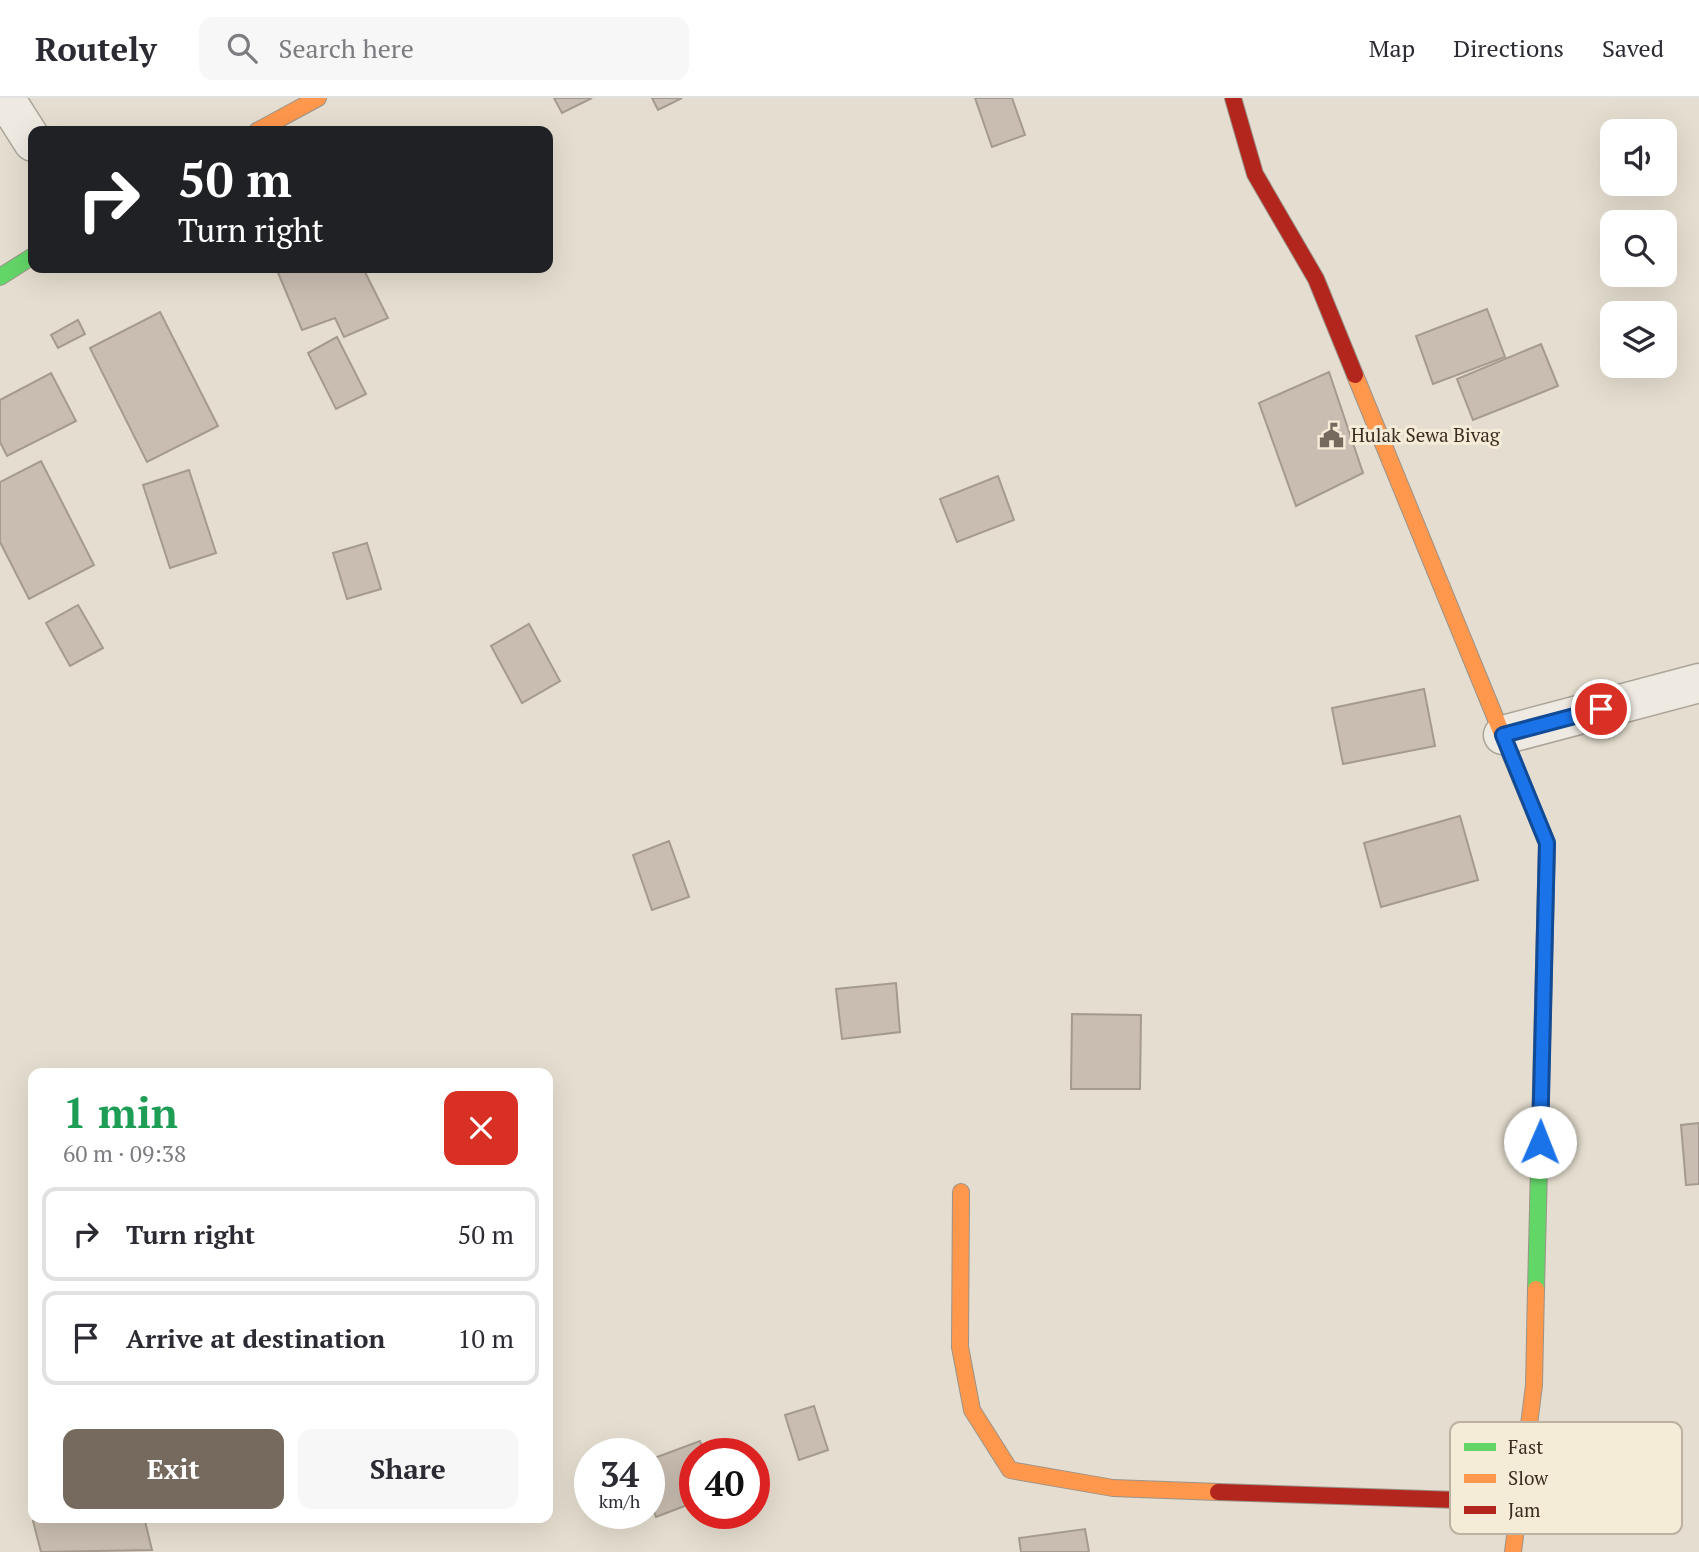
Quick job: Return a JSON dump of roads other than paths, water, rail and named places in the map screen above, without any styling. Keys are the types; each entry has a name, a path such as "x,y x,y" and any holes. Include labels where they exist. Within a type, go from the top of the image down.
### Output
{"street":[{"path":"5,98 28,134"},
{"path":"266,126 318,98"},
{"path":"1233,98 1255,174 1316,279 1547,843 1534,1385 1529,1422"},
{"path":"0,277 28,259"},
{"path":"1503,735 1699,683"},
{"path":"961,1192 960,1347 972,1410 1010,1470 1113,1488 1450,1500"},
{"path":"1513,1552 1515,1534"}],"place":[{"name":"Hulak Sewa Bivag","path":"1331,435"}]}
